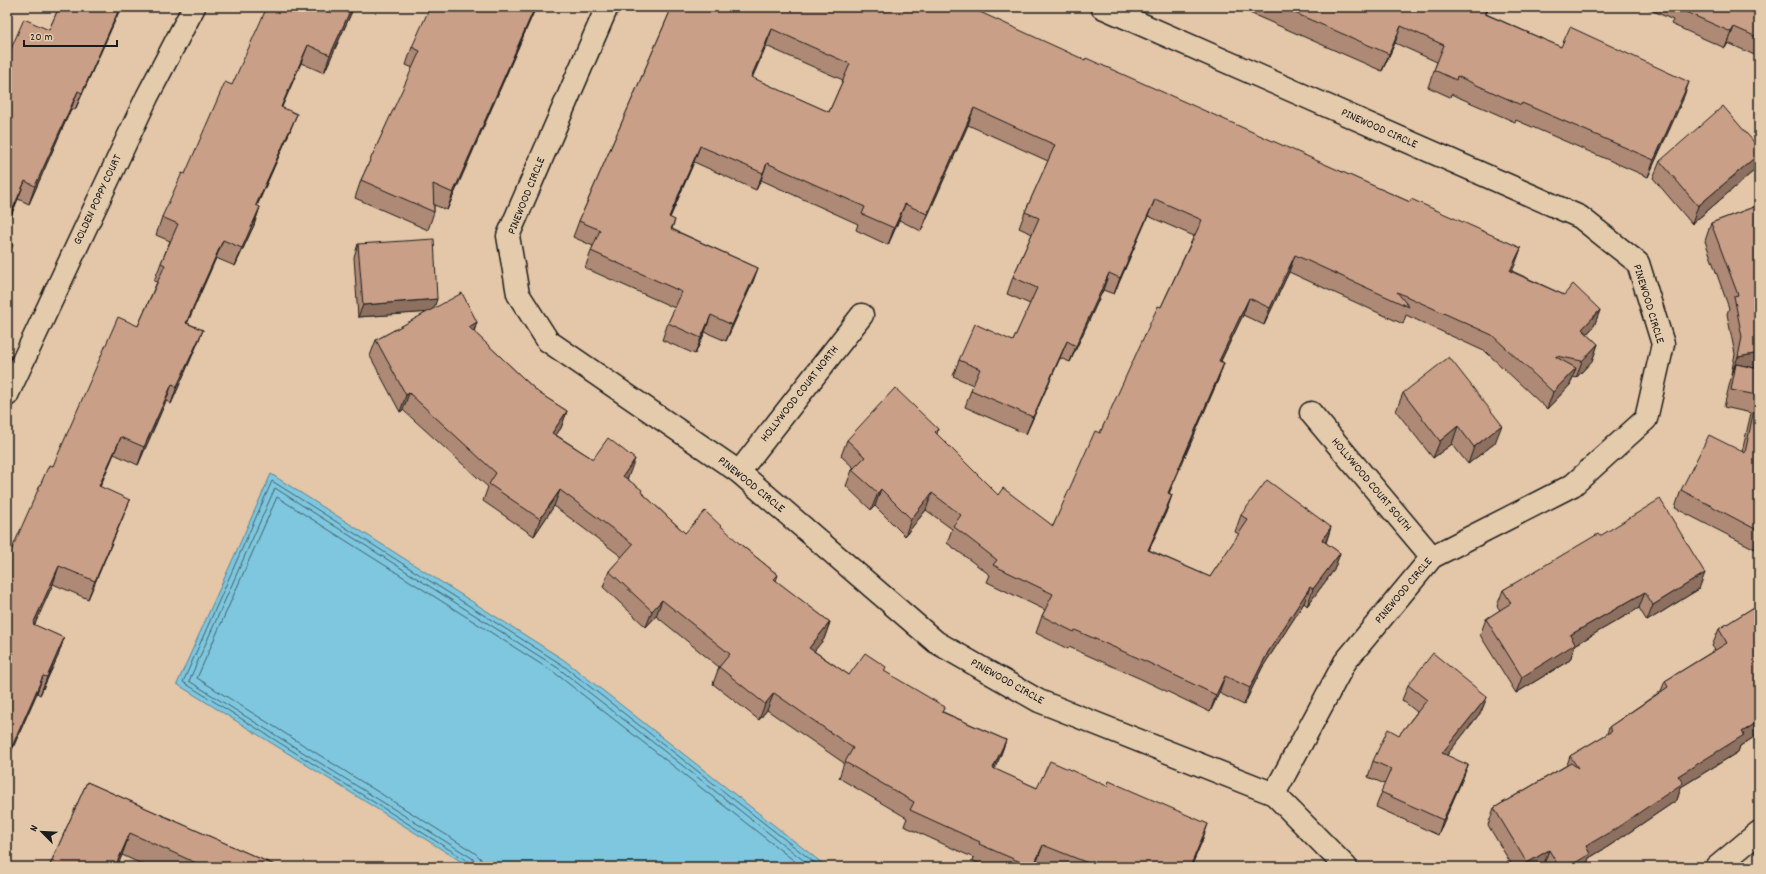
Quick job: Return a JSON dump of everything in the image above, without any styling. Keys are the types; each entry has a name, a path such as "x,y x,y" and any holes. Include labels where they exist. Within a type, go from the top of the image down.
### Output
{"street":[{"name":"GOLDEN POPPY COURT","path":"9,385 147,97 194,7"},
{"name":"PINEWOOD CIRCLE","path":"607,7 508,236 518,294 548,341 739,472 936,642 1038,701 1274,794 1346,867"},
{"name":"PINEWOOD CIRCLE","path":"1102,7 1580,217 1638,263 1663,344 1646,419 1573,485 1432,557 1345,662 1274,794"},
{"name":"HOLLYWOOD COURT NORTH","path":"739,472 862,315"},
{"name":"HOLLYWOOD COURT SOUTH","path":"1311,413 1432,557"},
{"path":"1717,867 1759,832"}],"water":[{"path":"271,474 564,660 827,867 470,867 177,684"}],"building":[{"path":"59,7 120,7 82,93 78,91 35,186 25,181 7,222 7,58 24,19 49,30"},
{"path":"267,7 352,7 330,55 308,45 281,107 297,114 256,205 260,207 242,248 223,240 186,323 203,330 177,386 172,384 144,447 121,437 99,486 130,500 95,581 59,566 33,624 64,638 47,677 43,676 7,758 7,560 49,465 53,466 118,317 138,326 165,265 161,263 178,224 162,217 182,173 185,174 225,82 232,85"},
{"path":"430,7 535,7 453,193 433,184 434,212 361,180 420,51 412,47"},
{"path":"672,7 969,7 1085,60 1086,58 1410,202 1411,199 1521,248 1510,271 1564,295 1573,284 1600,310 1582,329 1598,344 1582,361 1556,356 1576,368 1553,392 1492,335 1397,292 1409,307 1295,255 1270,308 1249,298 1219,361 1224,363 1168,493 1172,495 1148,550 1210,577 1248,520 1241,515 1267,480 1331,527 1322,540 1340,553 1313,589 1310,587 1268,652 1250,688 1225,676 1216,695 1147,662 1075,630 1074,632 1042,616 1053,594 993,565 997,560 953,526 961,515 932,493 911,519 881,489 878,493 852,470 865,457 847,440 895,388 938,429 935,432 998,495 1003,488 1053,526 1095,431 1100,433 1158,306 1161,307 1202,220 1155,199 1120,278 1109,273 1076,346 1067,341 1033,417 971,390 980,369 959,360 975,324 1013,341 1037,288 1013,277 1039,218 1025,212 1055,145 974,108 927,214 905,204 894,228 862,214 865,207 767,163 763,173 700,146 669,217 675,220 671,229 758,268 732,325 711,315 701,338 668,323 682,292 591,251 600,230 579,221","holes":["772,29 850,64 829,112 751,77"]},
{"path":"1281,7 1488,7 1485,14 1561,47 1570,27 1689,82 1654,160 1522,103 1521,105 1457,76 1456,80 1434,70 1444,45 1401,26 1389,54"},
{"path":"1677,7 1759,7 1759,38 1734,27 1731,32"},
{"path":"1723,106 1759,148 1759,154 1698,206 1660,161"},
{"path":"1759,205 1759,353 1738,357 1742,337 1734,296 1738,295 1711,223"},
{"path":"434,239 437,299 363,305 358,244"},
{"path":"7,243 13,245 7,258"},
{"path":"462,293 477,322 469,327 539,393 567,411 552,433 593,459 608,438 635,459 623,476 642,490 641,492 685,533 705,511 740,544 778,575 774,579 830,622 809,648 849,675 865,653 886,667 884,671 945,707 942,712 1006,740 993,768 1037,788 1050,761 1107,786 1109,781 1208,824 1190,867 1098,867 1043,845 1032,867 979,844 980,842 910,810 914,802 845,762 853,748 774,693 765,704 719,667 730,654 662,600 652,611 609,571 633,544 560,490 540,519 489,484 496,473 409,393 406,395 376,340"},
{"path":"1449,357 1502,425 1474,447 1458,426 1440,441 1403,393"},
{"path":"1736,364 1759,369 1759,531 1681,490 1709,435 1745,453 1757,395 1731,390"},
{"path":"1660,499 1705,573 1653,605 1645,592 1570,635 1575,644 1522,677 1486,619 1511,603 1503,590 1598,534 1600,536"},
{"path":"1759,604 1759,721 1742,732 1744,735 1678,776 1683,783 1615,829 1586,846 1590,854 1568,867 1559,867 1549,850 1527,863 1494,808 1571,763 1578,768 1570,756 1612,731 1609,727 1668,687 1665,681 1727,643 1719,629"},
{"path":"1433,653 1487,697 1442,753 1468,765 1443,820 1381,792 1391,769 1373,761 1388,729 1399,735 1427,700 1408,685"},
{"path":"87,782 279,867 205,867 130,833 115,867 49,867"}]}
